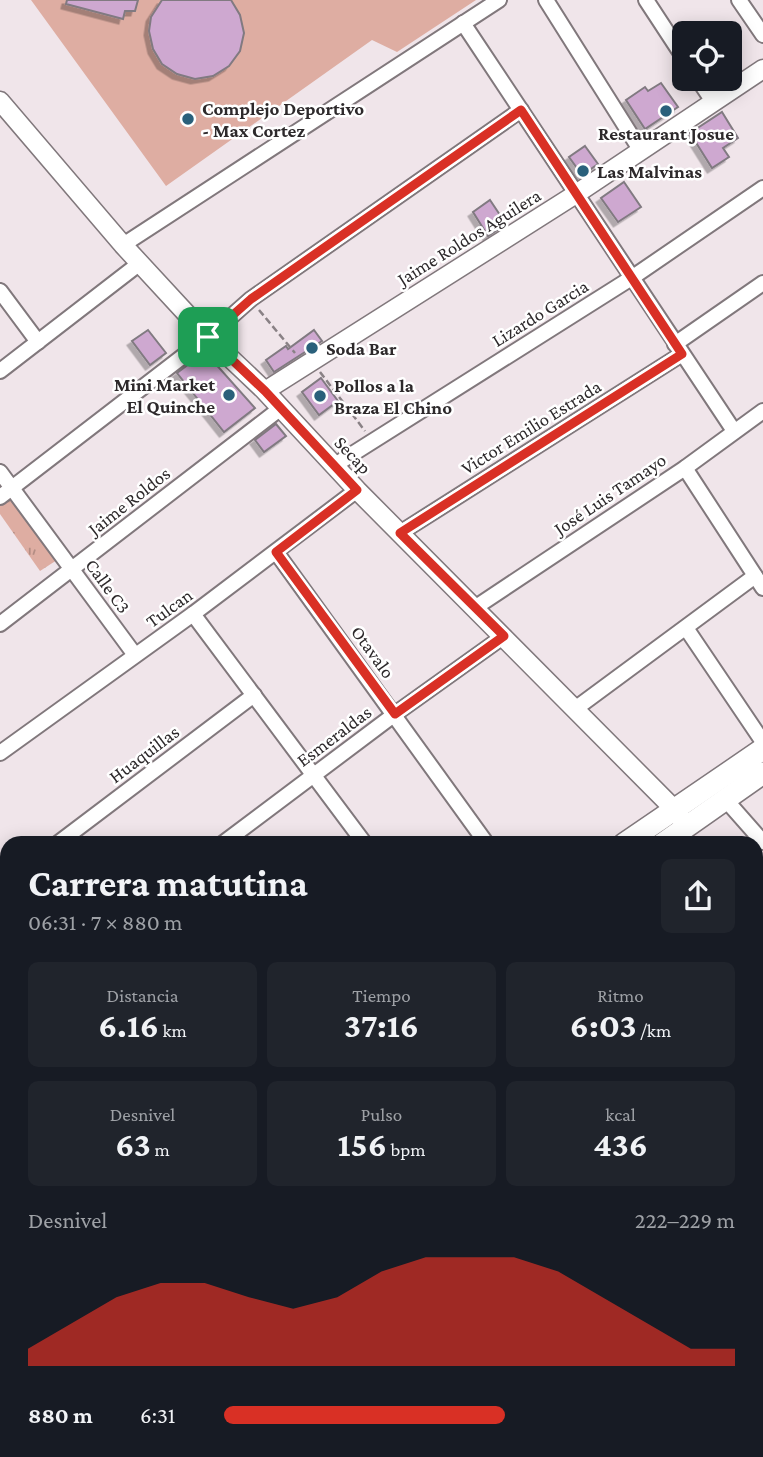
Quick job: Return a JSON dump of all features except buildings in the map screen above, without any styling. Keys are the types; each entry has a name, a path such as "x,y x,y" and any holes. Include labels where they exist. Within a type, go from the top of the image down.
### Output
{"main road":[{"path":"641,836 725,799 751,773 763,749"},
{"path":"668,836 680,818 751,773"}],"street":[{"path":"123,245 499,0"},
{"path":"546,0 641,151"},
{"path":"646,0 672,40"},
{"path":"739,0 763,35"},
{"path":"463,23 734,431"},
{"name":"Jaime Roldos Aguilera","path":"265,391 576,194 763,69"},
{"path":"706,91 713,103"},
{"name":"Secap","path":"0,101 123,245 208,337 265,391 357,490 504,636 680,818"},
{"path":"6,493 208,337 251,299 521,110"},
{"name":"Lizardo Garcia","path":"335,466 633,277 763,188"},
{"path":"0,371 140,263"},
{"name":"Victor Emilio Estrada","path":"400,533 678,349 763,284"},
{"path":"0,291 38,342"},
{"name":"Jaime Roldos","path":"0,624 281,408"},
{"name":"José Luis Tamayo","path":"475,607 685,468 763,411"},
{"path":"575,709 685,628 759,582 685,468"},
{"name":"Calle C3","path":"0,472 6,493 72,569 135,655"},
{"name":"Tulcan","path":"0,753 193,614 357,490"},
{"name":"Otavalo","path":"276,552 482,836"},
{"path":"193,614 359,836"},
{"path":"685,628 763,742"},
{"name":"Esmeraldas","path":"233,836 504,636"},
{"name":"Huaquillas","path":"68,836 254,695"},
{"path":"725,799 758,836"}],"path":[{"path":"251,299 373,441"}],"green space":[{"name":"Complejo Deportivo - Max Cortez","path":"31,0 476,0 397,52 372,40 166,186"},
{"path":"7,496 57,560 40,571 0,514 0,501"}],"place":[{"name":"Restaurant Josue","path":"666,111"},
{"name":"Complejo Deportivo - Max Cortez","path":"188,119"},
{"name":"Las Malvinas","path":"583,171"},
{"name":"Soda Bar","path":"312,348"},
{"name":"Mini Market El Quinche","path":"229,395"},
{"name":"Pollos a la Braza El Chino","path":"320,396"}],"route":[{"path":"521,110 682,354 400,533 504,636 395,714 276,552 357,490 265,391 208,337 251,299 521,110"}]}
